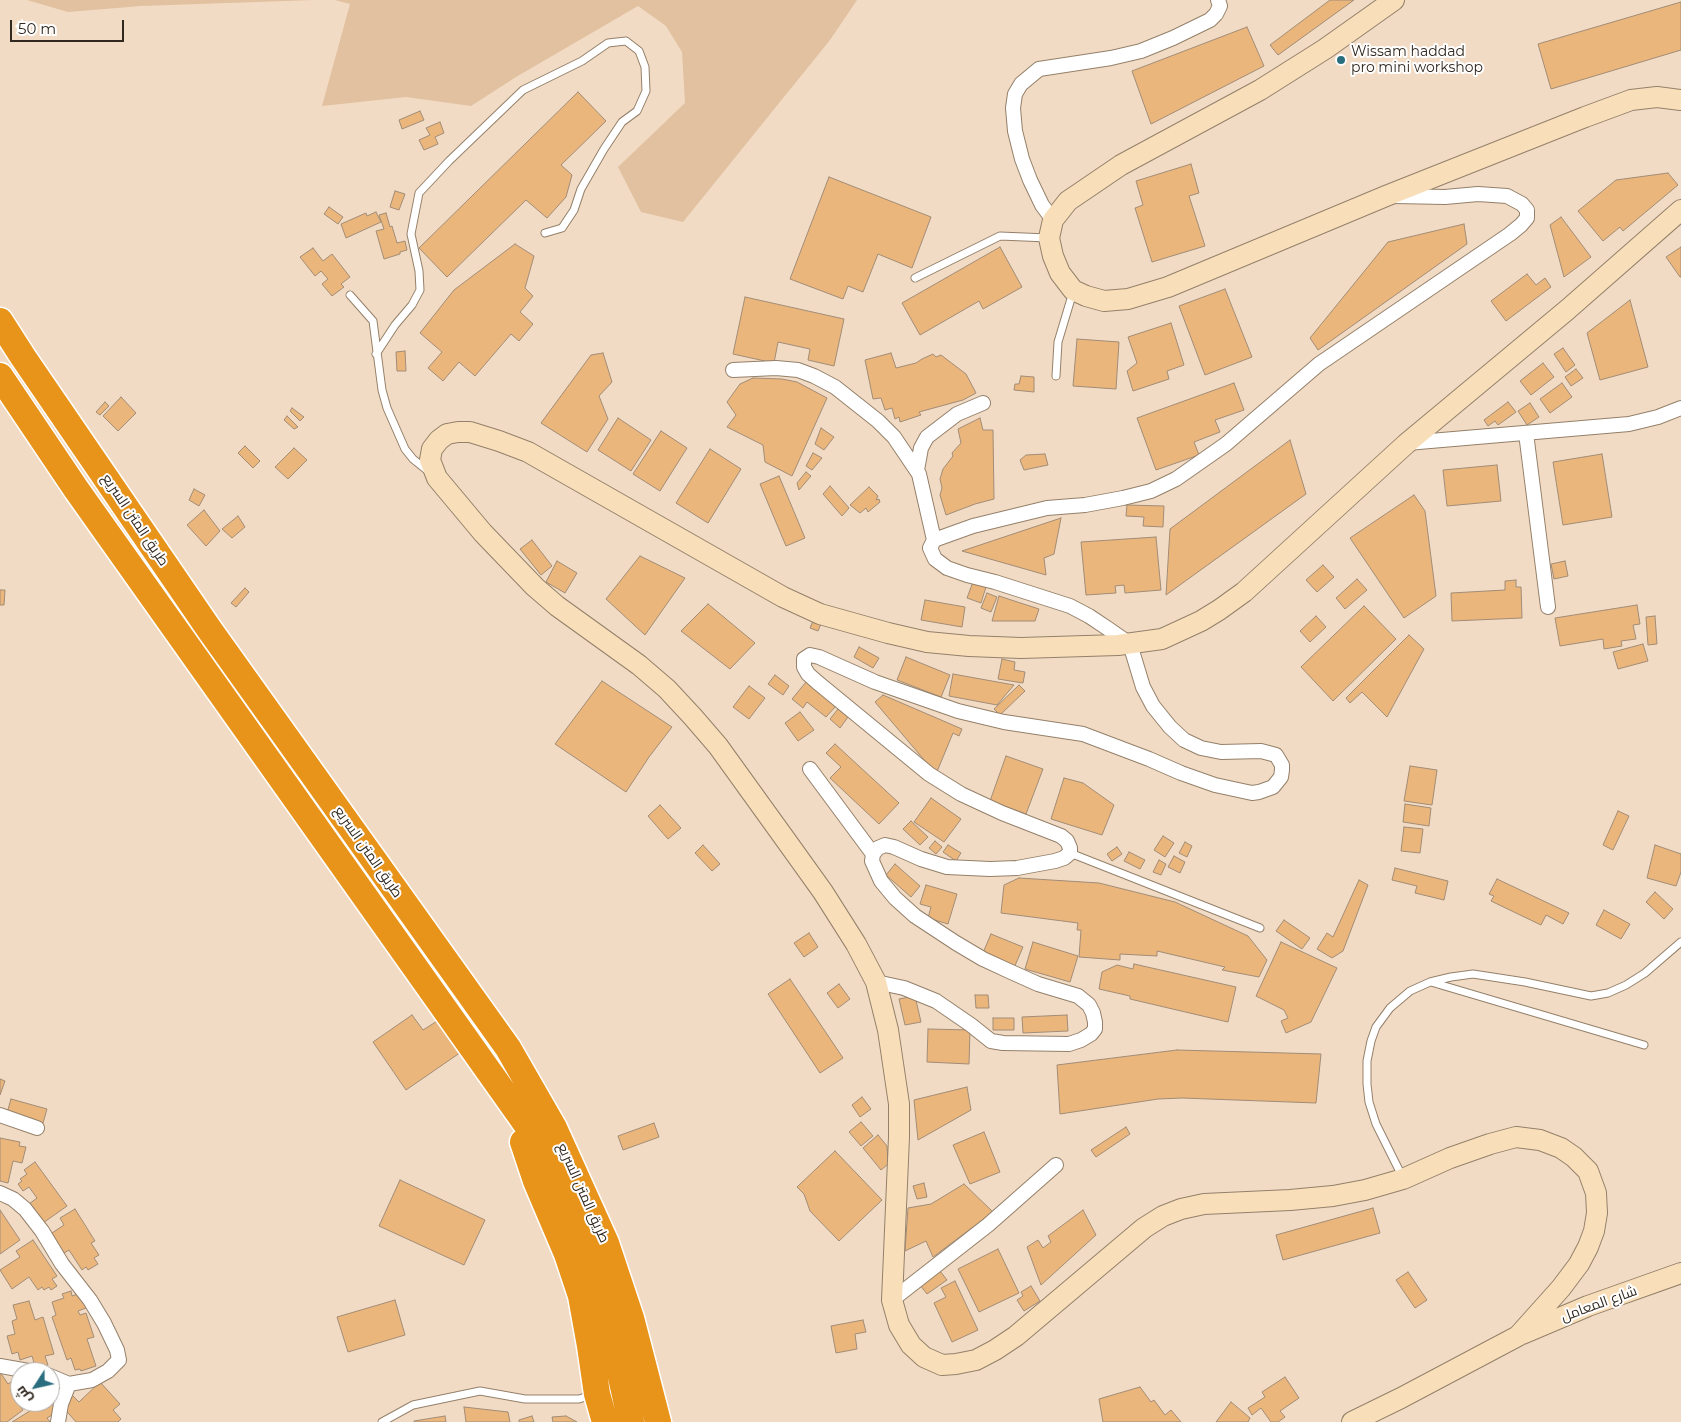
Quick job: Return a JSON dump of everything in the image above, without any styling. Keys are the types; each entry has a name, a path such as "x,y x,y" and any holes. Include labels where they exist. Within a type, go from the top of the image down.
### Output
{"highway":[{"name":"طريق المتن السريع","path":"0,320 23,357 209,629 508,1048 554,1128 606,1243 631,1318 658,1422"},
{"name":"طريق المتن السريع","path":"0,376 76,489 529,1128 554,1174 581,1235 606,1310 631,1422"},
{"path":"508,1098 536,1182 567,1254 581,1296 597,1394 604,1422"}],"street":[{"path":"1218,0 1220,6 1210,20 1173,38 1141,51 1111,58 1039,69 1021,84 1015,94 1013,108 1015,131 1022,160 1051,229 1053,256 1060,273 1073,290 1104,301 1128,299 1168,287 1386,196 1631,100 1657,97 1681,100"},
{"path":"1051,229 1068,201 1092,183 1121,164 1260,90 1325,49 1394,0"},
{"path":"934,540 973,526 1018,514 1047,508 1085,505 1151,491 1176,479 1226,444 1319,364 1510,234 1527,218 1527,210 1522,204 1507,196 1478,194 1445,197 1386,196"},
{"path":"1518,1336 1579,1264 1594,1231 1597,1213 1596,1193 1588,1171 1574,1157 1561,1148 1540,1140 1516,1137 1450,1158 1403,1179 1364,1190 1333,1196 1204,1204 1181,1208 1144,1228 1016,1336 995,1350 976,1360 942,1365 924,1357 911,1345 899,1325 892,1300 899,1104 888,1030 876,982 856,944 823,892 733,766 693,717 667,689 639,665 557,606 535,586 483,533 437,478 430,460 435,444 447,434 470,432 499,441 528,452 783,597 820,614 888,633 927,642 1021,648 1130,644 1162,639 1201,621 1226,606 1244,592 1406,444 1567,310 1681,210"},
{"path":"733,370 776,368 798,370 835,387 878,421 894,437 917,470 934,540 930,548 940,564 967,575 1004,584 1070,606 1089,616 1130,644 1143,687 1153,706 1170,727 1184,740 1201,748 1221,752 1261,751 1276,755 1282,765 1281,778 1278,783 1267,789 1252,792 1215,785 1083,734 1004,722 958,711 875,682 810,655 804,659 804,667 816,682 929,774 969,798 1061,836 1067,841 1070,853 1064,858 1017,868 990,870 948,867 886,845 878,848 873,854 872,862 881,881 895,898 916,916 983,959 1038,984 1078,996 1089,1005 1093,1013 1094,1029 1091,1034 1081,1040 1069,1044 1003,1044 991,1041 972,1025 936,1001 904,988 876,982"},
{"path":"917,470 921,448 927,437 957,414 983,403"},
{"path":"1406,444 1629,424 1658,418 1681,408"},
{"path":"1526,433 1548,607"},
{"path":"810,769 873,854"},
{"path":"0,1115 38,1128"},
{"path":"892,1300 988,1224 1056,1165"},
{"path":"0,1193 14,1198 42,1231 62,1264 90,1300 117,1350 119,1360 108,1371 92,1380 69,1384 60,1380"},
{"name":"شارع المعامل","path":"1352,1422 1518,1336 1588,1306 1681,1273"},
{"path":"58,1422 61,1404 69,1384"}],"lane":[{"path":"376,354 395,325 412,305 420,290 419,271 411,234 419,193 523,90 582,61 608,43 626,41 639,51 645,67 646,91 637,112 622,122 604,149 581,189 574,210 562,228 545,233"},
{"path":"915,278 1000,236 1051,229"},
{"path":"1056,376 1058,342 1073,290"},
{"path":"350,295 373,321 382,390 387,408 405,449 413,460 437,478"},
{"path":"1070,853 1260,928"},
{"path":"1403,1179 1376,1124 1369,1102 1367,1061 1371,1041 1376,1027 1390,1008 1410,992 1430,982 1473,974 1526,982 1590,996 1608,993 1626,985 1645,973 1681,942"},
{"path":"1430,982 1644,1045"},
{"path":"382,1422 413,1405 480,1391 525,1399 579,1399 597,1394"}],"shaded area":[{"path":"27,0 314,0 141,6 68,12"},
{"path":"335,0 857,0 830,40 683,222 641,212 618,167 685,103 682,52 666,26 638,6 516,77 471,106 406,97 322,106 350,4"}],"building":[{"path":"1330,0 1354,0 1278,55 1270,45"},
{"path":"1681,2 1681,50 1551,89 1538,44"},
{"path":"1247,27 1264,66 1151,124 1132,71"},
{"path":"578,92 606,121 561,165 572,175 566,197 547,218 526,200 447,277 419,248"},
{"path":"420,111 424,120 402,129 399,120"},
{"path":"440,122 444,133 435,137 438,144 424,150 419,140 430,135 426,128"},
{"path":"1191,164 1199,193 1189,196 1205,246 1152,262 1135,208 1143,205 1136,181"},
{"path":"1668,173 1678,185 1623,231 1620,227 1603,241 1578,211 1616,180"},
{"path":"829,177 931,217 912,268 878,254 863,292 848,286 843,299 790,279"},
{"path":"395,191 405,194 399,210 390,207"},
{"path":"329,207 343,217 338,224 324,214"},
{"path":"376,212 381,222 346,238 341,224 366,213 367,216"},
{"path":"386,213 397,243 405,241 407,250 384,259 376,231 384,229 379,215"},
{"path":"1561,217 1591,257 1564,277 1550,225"},
{"path":"1464,224 1467,244 1318,350 1310,338 1388,242"},
{"path":"515,244 534,256 525,288 533,296 520,312 533,324 519,341 511,334 475,376 459,362 443,381 428,368 442,352 420,333 454,290"},
{"path":"1000,247 1022,287 983,309 979,301 920,335 902,303"},
{"path":"1681,247 1681,277 1680,277 1666,257"},
{"path":"313,248 323,261 332,254 350,277 341,284 344,287 332,296 322,284 328,279 321,271 315,276 300,257"},
{"path":"1527,274 1536,285 1545,278 1551,287 1506,321 1491,301"},
{"path":"1225,289 1252,357 1205,375 1179,306"},
{"path":"745,297 844,319 834,366 808,360 810,349 778,342 774,363 733,354"},
{"path":"1630,300 1648,367 1600,380 1587,333"},
{"path":"1171,323 1184,365 1167,371 1169,379 1133,391 1127,371 1137,363 1128,337"},
{"path":"1077,339 1119,342 1116,389 1073,386"},
{"path":"1563,348 1575,365 1566,372 1554,354"},
{"path":"405,351 406,371 397,371 396,352"},
{"path":"603,353 612,382 599,396 608,419 587,452 541,423 591,355"},
{"path":"891,353 896,368 916,363 933,354 936,357 941,355 966,374 976,393 963,400 919,412 921,415 900,422 899,417 895,419 892,408 885,410 881,398 873,399 865,360"},
{"path":"1543,363 1554,377 1531,395 1520,381"},
{"path":"1576,369 1583,378 1571,386 1565,377"},
{"path":"1021,376 1034,377 1034,392 1014,390 1015,384 1019,384"},
{"path":"753,378 782,379 797,382 827,398 792,476 765,462 763,445 727,427 736,415 727,402 740,384"},
{"path":"1234,383 1244,410 1215,420 1220,432 1194,442 1199,455 1156,470 1137,418"},
{"path":"1562,383 1572,397 1550,413 1540,399"},
{"path":"121,397 136,413 118,431 103,416"},
{"path":"105,402 109,406 100,415 96,412"},
{"path":"1508,402 1516,412 1498,425 1495,421 1488,426 1484,420"},
{"path":"1530,403 1539,417 1527,425 1518,411"},
{"path":"292,408 304,417 300,421 290,411"},
{"path":"287,416 298,427 294,429 284,420"},
{"path":"618,418 651,440 631,471 598,450"},
{"path":"980,418 983,430 993,430 994,499 946,515 940,495 942,488 940,479 943,469 953,456 952,453 961,443 958,429"},
{"path":"821,428 834,437 824,450 815,444"},
{"path":"661,431 687,448 660,491 633,474"},
{"path":"1290,440 1306,494 1166,595 1170,529"},
{"path":"245,446 260,461 253,468 238,453"},
{"path":"294,448 307,460 288,479 275,467"},
{"path":"710,449 741,469 708,523 676,503"},
{"path":"813,453 822,458 812,470 806,466"},
{"path":"1045,454 1048,465 1024,470 1020,460 1026,455"},
{"path":"1602,454 1612,517 1563,525 1553,462"},
{"path":"1497,465 1501,501 1447,506 1443,470"},
{"path":"806,472 811,476 799,490 797,483"},
{"path":"779,476 805,538 786,546 760,484"},
{"path":"830,486 849,508 842,516 823,494"},
{"path":"869,487 878,496 876,500 879,499 880,502 868,512 866,508 860,513 850,505"},
{"path":"194,489 205,495 199,506 189,500"},
{"path":"1414,495 1425,511 1436,596 1404,618 1350,538"},
{"path":"1127,505 1164,506 1163,527 1143,526 1144,517 1126,516"},
{"path":"204,510 220,531 206,546 187,525"},
{"path":"238,516 245,527 232,538 222,529"},
{"path":"1061,518 1054,554 1044,558 1046,575 962,551"},
{"path":"1156,537 1161,590 1125,593 1124,585 1115,586 1116,593 1086,595 1081,542"},
{"path":"532,540 552,566 541,575 520,549"},
{"path":"640,556 685,578 645,635 606,599"},
{"path":"557,561 577,573 565,593 546,582"},
{"path":"1565,561 1568,576 1554,579 1551,564"},
{"path":"1323,565 1334,577 1317,592 1306,580"},
{"path":"1357,579 1367,590 1345,609 1336,598"},
{"path":"1516,580 1516,587 1521,587 1522,618 1452,621 1451,593 1505,590 1505,581"},
{"path":"973,582 986,587 981,603 967,598"},
{"path":"245,588 249,592 236,607 231,603"},
{"path":"0,590 5,590 4,605 0,605"},
{"path":"987,593 997,597 991,612 981,608"},
{"path":"999,596 1039,609 1035,621 992,621"},
{"path":"925,600 965,607 962,627 921,620"},
{"path":"708,604 755,643 730,669 681,631"},
{"path":"1637,605 1640,624 1633,625 1636,639 1621,641 1622,646 1604,649 1603,639 1560,646 1555,618"},
{"path":"1364,606 1396,639 1333,701 1301,667"},
{"path":"815,616 823,619 818,631 810,628"},
{"path":"1316,616 1326,627 1310,642 1300,631"},
{"path":"1655,616 1657,644 1648,645 1646,617"},
{"path":"1409,635 1424,649 1387,717 1362,692 1350,703 1346,698"},
{"path":"1643,644 1648,661 1618,669 1613,652"},
{"path":"859,647 879,658 873,668 854,657"},
{"path":"906,657 950,675 941,697 897,680"},
{"path":"1002,659 1015,662 1014,670 1025,672 1023,683 998,679"},
{"path":"953,674 1014,685 997,705 949,696"},
{"path":"775,675 789,686 783,695 768,684"},
{"path":"602,681 672,727 626,792 555,744"},
{"path":"806,682 836,706 826,717 807,702 803,708 792,699"},
{"path":"1019,685 1025,691 1000,715 994,709"},
{"path":"749,686 765,698 749,719 733,707"},
{"path":"883,695 962,729 959,736 953,733 936,774 875,702"},
{"path":"838,709 848,717 840,728 830,719"},
{"path":"800,712 814,730 798,741 785,723"},
{"path":"835,744 899,803 879,824 830,778 841,767 826,753"},
{"path":"1006,756 1043,769 1026,814 990,801"},
{"path":"1410,766 1437,770 1432,805 1404,801"},
{"path":"1064,778 1083,783 1114,805 1102,835 1051,819"},
{"path":"931,798 961,819 944,842 914,822"},
{"path":"1405,804 1431,808 1429,826 1403,822"},
{"path":"660,805 681,828 668,839 648,816"},
{"path":"1618,811 1629,816 1613,850 1603,845"},
{"path":"911,821 928,837 920,845 903,829"},
{"path":"1404,827 1423,829 1420,853 1401,851"},
{"path":"1163,836 1174,843 1165,857 1154,850"},
{"path":"935,841 942,847 936,854 929,848"},
{"path":"1185,842 1192,846 1187,857 1179,853"},
{"path":"703,845 720,864 712,871 695,853"},
{"path":"948,845 961,853 956,861 943,852"},
{"path":"1655,845 1681,854 1681,872 1676,886 1647,878"},
{"path":"1117,847 1122,854 1112,861 1107,854"},
{"path":"1129,852 1145,860 1140,869 1124,861"},
{"path":"1174,856 1185,862 1180,873 1168,867"},
{"path":"1159,860 1166,864 1161,875 1153,872"},
{"path":"895,864 920,886 911,897 886,875"},
{"path":"1395,868 1448,881 1444,900 1415,893 1417,886 1392,880"},
{"path":"1019,878 1099,883 1175,902 1248,936 1267,960 1259,977 1222,970 1225,967 1157,951 1157,956 1120,954 1120,960 1079,957 1081,930 1077,930 1078,923 1001,913 1004,885"},
{"path":"1497,879 1569,913 1563,924 1546,915 1541,925 1491,901 1494,896 1489,894"},
{"path":"1359,880 1368,885 1343,951 1332,958 1317,949 1327,933 1333,937"},
{"path":"926,885 957,894 948,924 928,918 931,907 920,904"},
{"path":"1655,892 1673,909 1664,919 1646,902"},
{"path":"1604,910 1630,924 1621,939 1596,925"},
{"path":"1284,920 1310,938 1302,949 1276,931"},
{"path":"809,933 818,947 804,957 794,943"},
{"path":"991,934 1023,947 1014,968 982,955"},
{"path":"1033,942 1078,956 1070,982 1025,969"},
{"path":"1281,942 1337,968 1311,1022 1286,1033 1281,1021 1288,1018 1284,1010 1256,996"},
{"path":"1134,964 1236,987 1228,1022 1130,999 1130,996 1099,989 1102,972 1117,965 1133,969"},
{"path":"790,979 843,1058 820,1073 768,994"},
{"path":"839,984 850,999 838,1008 827,993"},
{"path":"975,995 988,995 989,1008 976,1008"},
{"path":"915,996 921,1022 905,1025 899,999"},
{"path":"412,1015 423,1030 442,1018 464,1050 406,1090 373,1042"},
{"path":"1067,1015 1068,1031 1023,1033 1022,1017"},
{"path":"993,1018 1014,1018 1014,1030 993,1030"},
{"path":"928,1029 970,1030 969,1064 927,1062"},
{"path":"1177,1050 1321,1054 1316,1103 1182,1098 1158,1099 1060,1114 1057,1065"},
{"path":"0,1079 5,1081 0,1095"},
{"path":"967,1087 971,1110 918,1140 914,1100"},
{"path":"862,1097 871,1109 860,1117 852,1105"},
{"path":"11,1099 47,1109 43,1123 7,1113"},
{"path":"861,1122 873,1136 861,1146 849,1132"},
{"path":"654,1123 659,1137 623,1150 618,1136"},
{"path":"1126,1127 1130,1134 1096,1157 1091,1150"},
{"path":"984,1132 1000,1172 970,1184 953,1145"},
{"path":"878,1135 887,1146 888,1164 881,1170 863,1148"},
{"path":"0,1138 20,1142 19,1146 26,1147 22,1163 13,1161 8,1183 0,1181"},
{"path":"835,1151 882,1200 839,1241 810,1211 804,1194 797,1187"},
{"path":"35,1162 67,1206 43,1223 29,1204 37,1198 29,1187 23,1191 18,1184 22,1181 20,1179 27,1174 24,1170"},
{"path":"400,1180 485,1220 464,1265 379,1226"},
{"path":"924,1183 927,1197 917,1199 913,1186"},
{"path":"964,1184 993,1212 933,1257 926,1241 905,1251 908,1208 931,1204"},
{"path":"1373,1208 1380,1233 1283,1260 1276,1235"},
{"path":"75,1209 95,1241 91,1243 99,1255 94,1258 98,1264 88,1270 86,1267 82,1270 69,1250 61,1255 49,1235 64,1225 60,1218"},
{"path":"0,1210 20,1240 0,1254"},
{"path":"1083,1210 1096,1235 1041,1285 1027,1247 1038,1240 1043,1248 1051,1242 1048,1236"},
{"path":"33,1240 57,1276 52,1279 57,1286 51,1290 49,1287 44,1290 42,1287 38,1290 29,1277 12,1289 0,1270 20,1257 16,1251"},
{"path":"998,1249 1019,1293 979,1312 958,1269"},
{"path":"940,1271 947,1280 927,1294 920,1285"},
{"path":"1408,1272 1427,1300 1415,1308 1396,1280"},
{"path":"955,1281 978,1330 952,1342 934,1303 946,1297 941,1288"},
{"path":"1031,1286 1040,1301 1024,1311 1017,1300 1023,1296 1021,1292"},
{"path":"71,1291 72,1296 81,1293 86,1308 78,1311 80,1315 86,1313 94,1337 87,1339 96,1366 81,1371 80,1369 75,1370 71,1358 67,1360 52,1317 56,1315 52,1302 64,1298 62,1294"},
{"path":"395,1300 405,1335 348,1352 337,1317"},
{"path":"29,1301 35,1320 43,1317 54,1354 45,1356 47,1362 34,1362 32,1356 20,1360 18,1352 12,1354 7,1336 15,1334 12,1321 17,1319 13,1305"},
{"path":"863,1320 866,1332 855,1334 857,1349 836,1353 831,1326"},
{"path":"0,1372 8,1384 10,1382 10,1412 20,1412 7,1422 0,1422"},
{"path":"1285,1377 1299,1398 1280,1411 1285,1417 1278,1422 1271,1422 1261,1408 1252,1415 1248,1408 1265,1397 1262,1392"},
{"path":"100,1382 120,1404 113,1410 121,1419 118,1422 76,1422 63,1407 72,1395 79,1402"},
{"path":"1140,1387 1151,1402 1154,1400 1165,1415 1171,1410 1181,1422 1103,1422 1099,1399"},
{"path":"1231,1402 1250,1418 1248,1422 1216,1422"},
{"path":"464,1407 508,1412 510,1422 466,1422"},
{"path":"28,1412 57,1412 47,1418 50,1422 12,1422"},
{"path":"445,1416 446,1422 414,1422 414,1421"},
{"path":"532,1416 534,1422 519,1422 519,1420"},
{"path":"566,1416 577,1422 553,1422 552,1417"}],"place":[{"name":"Wissam haddad pro mini workshop","path":"1341,60"}]}
